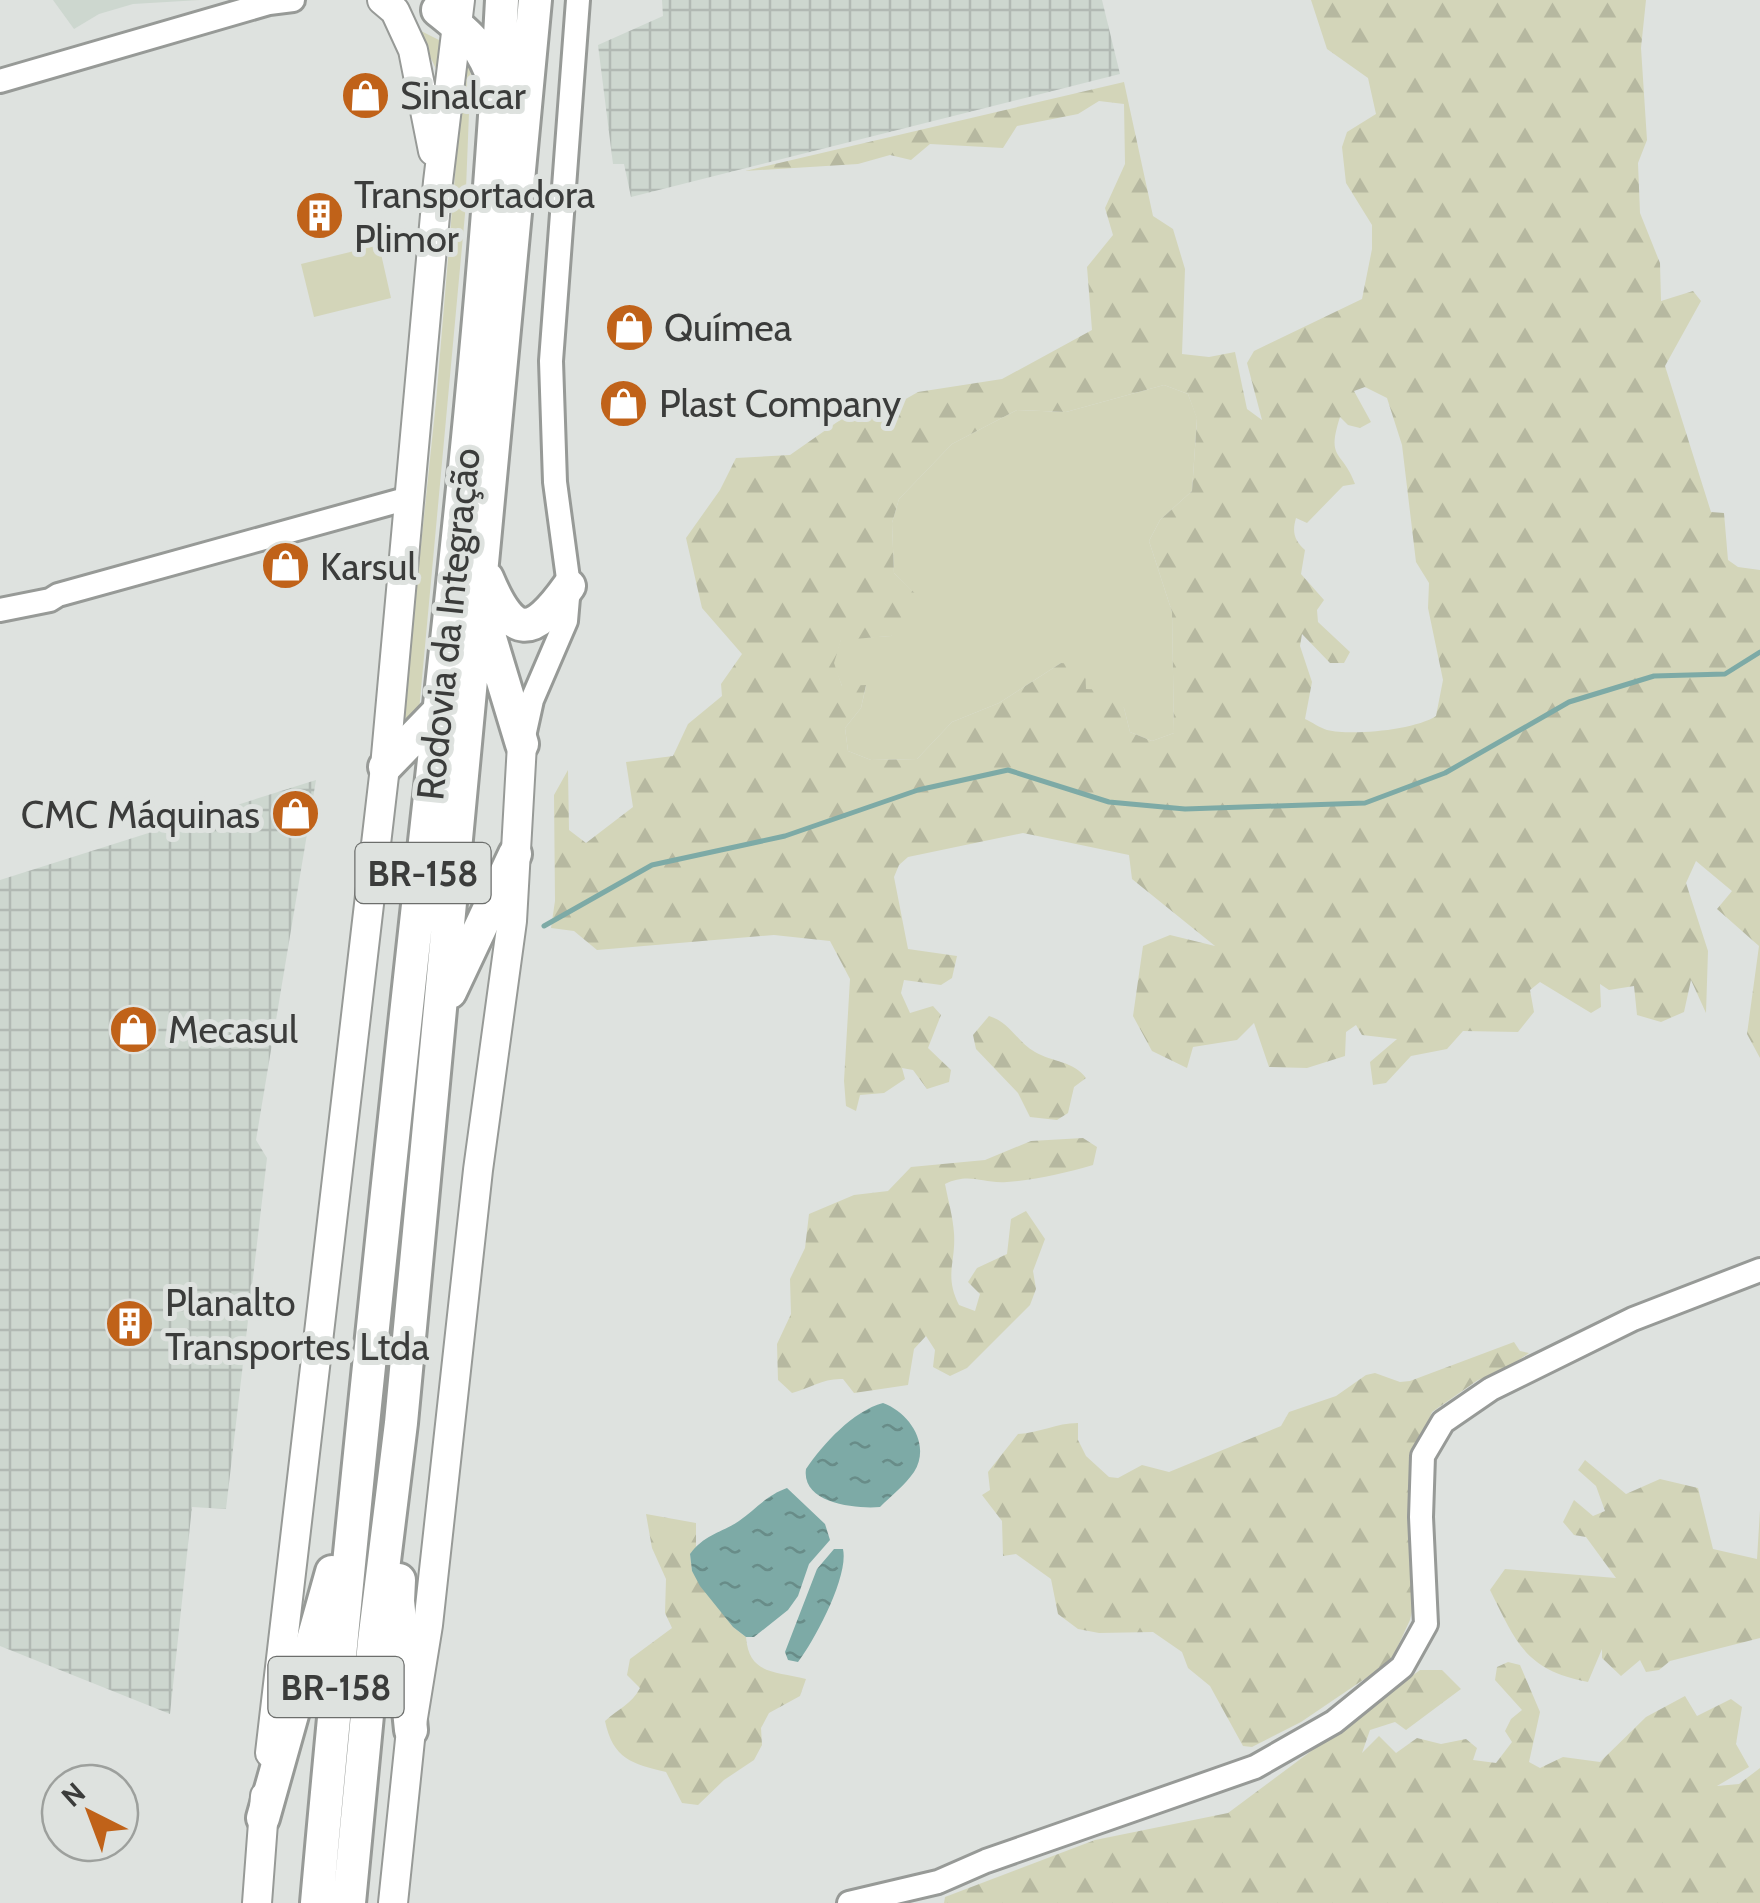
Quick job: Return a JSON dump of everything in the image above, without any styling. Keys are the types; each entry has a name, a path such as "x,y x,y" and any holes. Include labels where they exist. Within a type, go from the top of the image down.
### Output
{"highway":[{"name":"Rodovia da Integração","path":"316,1903 357,1470 442,708 502,0"},
{"name":"Rodovia da Integração","path":"350,1903 374,1642 401,1423 535,0"},
{"path":"452,9 486,56 497,92"},
{"path":"481,584 514,623 536,623 552,610 568,586"},
{"name":"BR-158","path":"481,584 522,744"},
{"path":"384,767 442,708"},
{"name":"BR-158","path":"440,1014 515,854"},
{"name":"BR-158","path":"401,1423 398,1601 411,1730"},
{"name":"BR-158","path":"263,1818 332,1575 357,1470"}],"main road":[{"path":"388,6 424,14 452,9"},
{"name":"BR-158","path":"388,6 413,50 438,182"},
{"name":"BR-158","path":"257,1903 263,1818 384,767 452,9"},
{"name":"BR-158","path":"393,1903 478,1170 512,921 522,744"}],"street":[{"path":"0,81 271,2 294,0"},
{"name":"BR-158","path":"522,744 532,700 566,621 568,586 554,482 550,406 578,0"},
{"path":"9,608 38,594 58,595 409,498"},
{"path":"849,1903 938,1882 986,1861 1254,1767 1334,1722 1402,1667 1426,1624 1422,1456 1442,1422 1491,1389 1634,1319 1760,1270"}],"shaded area":[{"path":"53,0 200,0 133,4 99,14 74,29"},
{"path":"662,0 1102,0 1120,74 631,197 624,164 613,164 598,45 663,16"},
{"path":"316,780 256,1140 267,1158 226,1509 192,1507 170,1714 0,1646 0,880"}],"green space":[{"path":"1311,0 1646,0 1641,48 1647,140 1638,163 1640,213 1660,263 1661,301 1693,291 1701,301 1665,366 1711,512 1724,513 1728,560 1738,567 1760,570 1760,1058 1747,1034 1759,946 1717,909 1732,891 1696,861 1686,883 1708,951 1706,1013 1691,980 1684,1012 1661,1022 1637,1015 1634,986 1609,990 1600,984 1601,1007 1591,1013 1540,982 1530,990 1534,1012 1518,1032 1463,1031 1447,1049 1411,1056 1386,1083 1373,1085 1370,1062 1397,1039 1362,1035 1356,1025 1346,1032 1345,1056 1307,1068 1269,1067 1254,1023 1237,1040 1193,1047 1187,1068 1152,1051 1133,1016 1143,946 1170,935 1215,946 1132,879 1129,855 1023,833 908,857 899,865 894,877 908,949 957,956 952,978 941,985 904,980 901,993 910,1013 933,1006 941,1015 928,1048 951,1070 949,1082 927,1089 913,1070 902,1068 905,1079 884,1093 860,1095 856,1111 846,1106 844,1081 850,979 830,941 774,935 597,950 574,931 551,928 555,901 554,795 568,770 569,830 586,843 633,807 626,762 673,756 688,724 722,696 721,684 742,654 702,608 686,538 720,490 736,458 790,455 863,404 897,404 918,392 1002,379 1092,330 1087,267 1113,235 1105,208 1125,164 1124,104 1099,101 1078,114 1017,126 1003,148 930,144 911,160 890,155 858,164 745,171 1124,82 1153,216 1173,229 1185,269 1182,354 1209,357 1235,352 1247,409 1262,420 1247,363 1254,351 1362,299 1372,249 1372,225 1346,183 1342,147 1347,132 1376,114 1368,78 1327,49","holes":["1164,385 1188,394 1197,419 1192,491 1160,520 1149,541 1172,612 1174,733 1152,741 1130,732 1124,708 1109,690 1086,689 1085,665 1061,663 999,703 952,722 917,759 871,760 848,751 845,728 861,708 866,685 842,686 834,663 841,640 891,636 915,628 930,608 894,573 892,523 899,499 952,444 1017,410 1066,412","1365,387 1387,398 1402,445 1416,562 1429,583 1428,608 1443,680 1436,716 1426,721 1383,730 1338,732 1305,719 1312,682 1300,646 1302,634 1330,663 1344,663 1350,652 1318,622 1317,610 1324,600 1301,574 1305,550 1296,539 1294,528 1296,518 1307,523 1343,486 1355,484 1337,454 1335,441 1340,417 1348,425 1360,428 1371,422 1354,391"]},
{"path":"417,29 443,42 438,73"},
{"path":"465,56 471,62 465,214 419,711 401,735 436,402"},
{"path":"379,245 391,298 314,317 301,264"},
{"path":"1164,385 1188,394 1197,418 1192,491 1160,520 1149,541 1172,612 1174,733 1152,741 1130,732 1124,708 1086,689 1061,663 999,703 952,722 917,759 871,760 848,751 845,728 861,708 866,686 842,686 833,663 841,639 891,636 929,608 894,573 892,523 899,499 952,444 1017,410 1066,412"},
{"path":"989,1016 1003,1023 1035,1052 1069,1065 1086,1078 1074,1087 1068,1113 1057,1120 1030,1117 1018,1093 976,1049 973,1035"},
{"path":"1083,1138 1097,1147 1093,1165 1029,1180 962,1179 945,1184 954,1233 952,1285 959,1305 975,1311 980,1294 968,1282 977,1268 1007,1254 1011,1219 1026,1211 1045,1239 1033,1271 1036,1289 1030,1305 967,1368 950,1376 933,1367 935,1350 926,1336 914,1349 908,1385 854,1393 843,1379 836,1379 792,1393 778,1380 777,1344 791,1314 790,1279 805,1248 809,1214 854,1195 888,1191 911,1167 985,1160 1031,1141"},
{"path":"1514,1342 1520,1351 1529,1353 1500,1373 1478,1380 1432,1412 1415,1454 1417,1590 1410,1620 1391,1661 1301,1722 1252,1747 1243,1746 1210,1686 1188,1668 1182,1652 1153,1632 1099,1633 1078,1629 1058,1614 1051,1579 1016,1554 1003,1556 1002,1521 982,1495 990,1490 988,1472 1018,1434 1078,1423 1078,1440 1086,1456 1109,1477 1118,1478 1142,1465 1169,1472 1281,1426 1289,1412 1336,1396 1366,1375 1375,1373 1400,1382 1410,1381"},
{"path":"1585,1460 1626,1494 1660,1479 1698,1488 1713,1549 1757,1559 1760,1510 1760,1638 1670,1661 1659,1670 1646,1672 1640,1660 1621,1676 1602,1658 1602,1649 1588,1682 1550,1670 1525,1651 1490,1590 1505,1569 1616,1578 1586,1537 1574,1535 1563,1522 1574,1500 1593,1516 1605,1511 1596,1486 1578,1470"},
{"path":"646,1514 696,1523 696,1547 690,1554 692,1571 733,1627 746,1637 752,1658 766,1669 806,1679 800,1696 769,1713 761,1728 762,1745 754,1760 724,1780 698,1805 682,1803 666,1772 643,1766 619,1752 605,1721 640,1688 627,1675 630,1659 672,1628 665,1613 666,1579 652,1548"},
{"path":"1508,1662 1520,1665 1540,1712 1529,1762 1540,1768 1563,1757 1600,1762 1646,1717 1685,1696 1697,1716 1731,1699 1742,1707 1736,1744 1749,1767 1717,1786 1739,1784 1760,1768 1760,1903 944,1903 945,1897 1095,1840 1228,1813 1420,1670 1442,1670 1461,1689 1406,1730 1395,1722 1370,1730 1362,1753 1379,1736 1396,1753 1417,1738 1441,1744 1466,1739 1477,1748 1473,1760 1496,1763 1512,1742 1505,1731 1522,1710 1495,1680 1497,1667"}],"water":[{"path":"883,1403 902,1414 915,1431 920,1451 914,1472 880,1507 845,1505 821,1497 807,1481 806,1469 840,1430 861,1413"},
{"path":"787,1488 825,1524 830,1540 809,1564 798,1596 788,1610 754,1637 746,1637 700,1586 692,1571 690,1554 707,1538"},
{"path":"834,1549 843,1549 843,1561 829,1607 798,1662 788,1660 785,1652 817,1569"}],"waterway":[{"path":"544,926 652,865 785,836 918,790 1008,770 1109,802 1185,809 1365,803 1445,773 1569,702 1654,676 1725,674 1760,652"}],"place":[{"name":"Sinalcar","path":"365,95"},
{"name":"Transportadora Plimor","path":"319,216"},
{"name":"Químea","path":"629,327"},
{"name":"Plast Company","path":"624,403"},
{"name":"Karsul","path":"285,566"},
{"name":"CMC Máquinas","path":"295,814"},
{"name":"Mecasul","path":"133,1029"},
{"name":"Planalto Transportes Ltda","path":"130,1324"}]}
